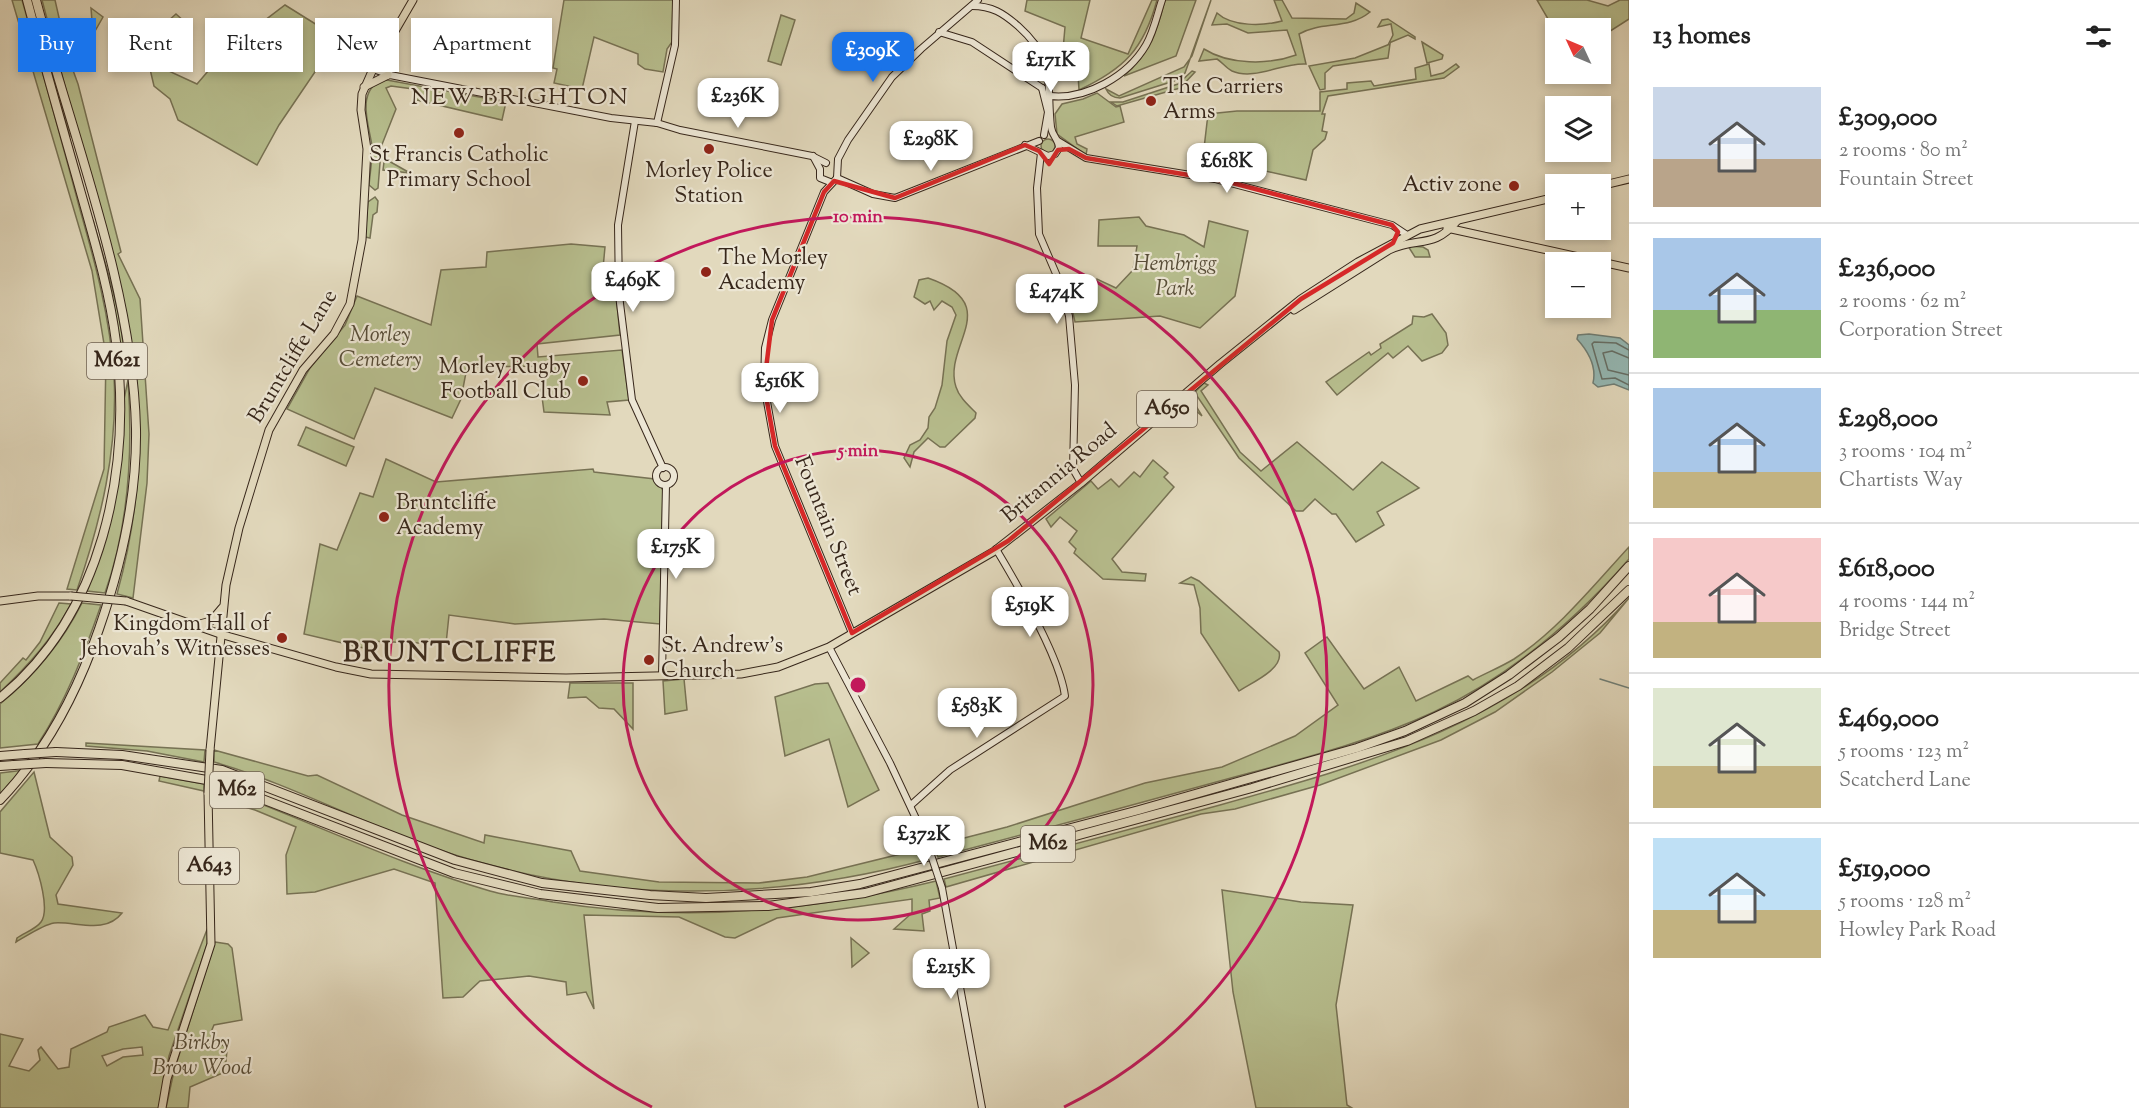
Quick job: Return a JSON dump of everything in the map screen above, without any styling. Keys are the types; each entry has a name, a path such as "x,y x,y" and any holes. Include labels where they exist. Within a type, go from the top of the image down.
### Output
{"highway":[{"name":"M621","path":"0,698 25,677 49,650 79,601 91,574 102,540 112,491 119,410 116,344 105,285 27,0"},
{"name":"M621","path":"0,801 21,778 61,719 94,644 119,564 132,491 136,430 124,325 89,184 36,0"},
{"name":"M62","path":"0,756 57,752 122,755 222,770 455,860 542,883 650,896 705,898 811,892 860,884 1139,810 1357,748 1405,731 1465,703 1509,675 1590,609 1629,566"},
{"name":"M62","path":"0,766 46,763 122,765 218,782 454,873 540,894 658,908 768,906 865,892 1241,791 1407,741 1474,711 1518,686 1568,648 1629,590"}],"main road":[{"name":"Bruntcliffe Lane","path":"399,24 413,0"},
{"path":"657,123 675,45 676,0"},
{"path":"820,169 832,165 838,159 850,136 892,77 939,32 978,0"},
{"path":"1050,112 1058,102 1098,87 1135,59 1153,30 1162,0"},
{"path":"972,6 986,3 1011,20 1035,43 1045,60 1045,87 1058,150"},
{"path":"939,32 972,42 1045,87 1052,97 1040,152 1041,162 1037,188 1040,234 1057,276 1068,316 1075,385 1073,469 1081,483"},
{"name":"Bruntcliffe Lane","path":"220,634 223,606 239,528 269,430 303,370 340,325 353,295 362,240 367,148 360,110 364,87 372,72"},
{"path":"381,72 635,121 657,123 680,130 812,156 832,165 837,178 873,195 895,198 1042,138 1056,138 1069,149 1086,158 1225,181 1392,225 1407,236 1425,242"},
{"path":"364,87 389,75"},
{"path":"1052,97 1070,97"},
{"path":"635,121 618,225 620,295 632,400 663,468"},
{"path":"1025,145 1048,156"},
{"path":"1041,162 1058,150 1069,149"},
{"path":"812,156 820,169 824,192"},
{"path":"822,180 830,182 837,178"},
{"path":"1611,183 1629,179"},
{"name":"Fountain Street","path":"830,182 772,320 765,348 764,385 775,446 852,633"},
{"name":"A650","path":"1428,227 1545,200"},
{"name":"A650","path":"1425,242 1439,238 1456,221"},
{"path":"1428,227 1450,229 1629,268"},
{"name":"Britannia Road","path":"852,633 996,549 1081,483 1220,364 1275,321 1329,281 1393,243 1428,227"},
{"path":"1397,228 1420,229 1417,234 1425,242"},
{"path":"1393,243 1397,237 1397,228"},
{"path":"1437,228 1440,231 1439,238 1458,231"},
{"name":"Britannia Road","path":"1275,321 1389,250 1405,243 1425,242"},
{"path":"663,468 669,469 674,474 673,480 666,485 657,480 657,473 663,468"},
{"path":"662,675 666,485"},
{"path":"910,805 950,770 1065,696 1060,677 1031,612 996,549"},
{"name":"A650","path":"0,601 38,596 71,596 126,601 220,634 336,668 375,675 566,678 764,671 829,647 852,633"},
{"path":"196,626 211,621 223,606"},
{"name":"A643","path":"162,1108 167,1079 211,944 208,793 220,634"},
{"path":"829,647 910,805 926,840 942,888 982,1108"}],"highlighted area":[{"path":"1025,145 1039,151 1049,164 1058,150 1069,149 1086,158 1225,181 1392,225 1398,232 1393,243 1301,299 1008,541 852,633 775,446 764,385 772,320 824,192 834,181 895,198"}],"green space":[{"path":"12,0 22,0 27,18 18,18 18,20"},
{"path":"42,0 55,0 59,18 47,18"},
{"path":"564,0 673,0 672,42 667,49 663,72 645,69 638,64 638,54 594,37 582,89 554,83 557,69 553,68"},
{"path":"1027,0 1090,0 1081,38 1128,54 1152,0 1157,0 1146,32 1130,56 1108,74 1079,90 1076,67 1063,50 1065,27 1025,11"},
{"path":"1165,0 1196,0 1176,56 1124,76 1140,59 1151,41"},
{"path":"1211,0 1192,56 1190,59"},
{"path":"1274,0 1282,0 1292,18 1346,19 1354,13 1356,3 1370,12 1353,21 1299,34 1306,64 1250,74 1232,71 1217,59 1199,61 1204,49 1225,58 1249,62 1274,61 1296,55 1287,30 1248,33 1227,24 1212,25 1217,13 1223,18 1239,23 1266,24 1282,21"},
{"path":"1537,0 1587,0 1608,6 1620,0 1629,0 1629,19 1611,31 1611,18 1547,18"},
{"path":"285,5 315,24 315,72 279,125 257,165 178,120 170,99 154,86 151,72 171,72 197,84 207,72 303,72 303,18 268,18"},
{"path":"91,8 103,17 96,29 96,18 92,18"},
{"path":"781,15 795,20 781,65 768,61"},
{"path":"1388,19 1415,39 1408,35 1389,43 1393,35 1391,24 1378,27 1382,20"},
{"path":"1422,42 1443,55 1442,59 1427,63"},
{"path":"1390,44 1388,58 1333,66 1325,73 1325,89 1320,90 1309,66 1355,58"},
{"path":"1190,59 1185,73 1174,81 1120,98 1112,96 1106,89 1119,96 1184,67"},
{"path":"1429,64 1431,76 1443,73 1456,64 1459,67 1444,78 1328,96 1322,114 1325,114 1322,131 1327,132 1325,139 1313,150 1306,180 1203,157 1208,114 1237,111 1320,111 1320,92 1347,89 1347,83 1371,81 1374,86 1416,79 1415,68"},
{"path":"1192,71 1195,72 1180,88 1117,106 1111,102 1123,102 1178,84"},
{"path":"33,72 42,72 96,269 105,311 114,376 113,431 106,485 77,590 67,589 104,469 106,356 92,271"},
{"path":"51,72 70,136 68,136"},
{"path":"61,72 74,72 78,84 121,252 118,254 140,299 149,434 147,483 133,598 117,594 130,539 137,487 139,438 137,390 131,342 121,293"},
{"path":"381,80 506,102 502,120 417,100 413,89 391,86 386,88 396,109 381,147 372,146 366,101 373,86"},
{"path":"1097,93 1116,107 1120,106 1124,122 1075,137 1077,144 1087,149 1086,155 1057,134 1055,114 1062,104"},
{"path":"1048,139 1053,141 1055,146 1053,151 1048,153 1043,151 1041,146 1043,141"},
{"path":"373,148 381,150 378,188 375,190 369,185"},
{"path":"387,160 410,173 383,170 384,162"},
{"path":"375,197 378,201 377,212 373,215 370,238 365,237 368,202"},
{"name":"Hembrigg Park","path":"1139,217 1146,226 1184,235 1204,247 1209,221 1248,231 1235,296 1200,328 1160,316 1075,322 1069,296 1082,293 1083,296 1095,296 1097,279 1116,288 1133,270 1137,246 1098,246 1099,220"},
{"path":"93,220 120,323 124,364 122,381"},
{"name":"Morley Cemetery","path":"571,244 605,247 602,279 615,284 620,335 537,344 538,357 622,350 629,400 607,402 610,415 544,412 538,366 467,367 461,399 452,418 375,388 354,439 287,409 310,368 345,325 357,296 431,325 441,270 486,267 487,252"},
{"path":"1408,246 1423,247 1428,250 1430,257 1415,257"},
{"path":"928,278 951,289 963,301 967,313 966,327 954,371 957,391 976,413 975,418 945,447 940,447 928,438 914,452 910,467 904,458 910,445 920,440 928,428 929,417 935,408 942,385 947,341 956,315 952,307 942,301 934,310 930,301 925,304 914,297 919,280"},
{"path":"1432,314 1446,333 1448,345 1442,353 1422,361 1408,346 1393,358 1388,353 1337,395 1326,382 1369,352 1371,355 1381,348 1380,344 1412,324 1413,316 1424,317"},
{"path":"128,380 129,461 119,541 105,593 87,591 111,509 123,404"},
{"path":"1204,383 1208,385 1201,391 1240,452 1261,471 1297,442 1353,490 1382,462 1419,488 1377,512 1384,525 1356,542 1336,514 1332,514 1315,499 1303,511 1296,511 1239,458 1197,396 1196,391"},
{"path":"1187,398 1193,401 1202,416 1190,406 1172,422 1166,416"},
{"path":"306,427 354,447 346,466 298,445"},
{"path":"386,459 436,482 593,469 594,472 655,479 663,490 660,624 604,619 515,624 449,615 446,644 366,641 364,648 304,634 320,544 337,550 360,493 373,497"},
{"path":"1153,460 1168,473 1164,477 1174,487 1112,559 1122,572 1146,574 1145,581 1103,579 1074,553 1076,549 1069,542 1077,531 1060,517 1051,527 1046,519 1091,481 1098,489 1111,479 1119,487 1134,472 1140,477"},
{"path":"1629,547 1629,559 1586,604 1539,646 1489,682 1462,698 1407,724 1295,761 938,857 933,846 1007,827 1145,783 1222,767 1295,736 1338,705 1305,653 1327,637 1364,689 1399,667 1416,701 1468,676 1473,680 1514,659 1546,635"},
{"path":"1191,577 1199,581 1279,652 1277,664 1272,670 1239,691 1201,633 1200,608 1194,585 1180,583"},
{"path":"1629,598 1600,633 1552,672 1495,712 1441,740 1320,785 1235,809 1201,814 946,887 944,879 1276,789 1387,753 1441,732 1492,706 1541,676 1587,640"},
{"path":"59,603 71,604 39,651 0,692 0,683 23,658 26,660 40,642"},
{"path":"82,603 101,605 74,677 48,728 38,744 0,748 0,704 46,658 66,632"},
{"path":"684,679 687,710 665,714 663,681"},
{"path":"570,683 633,683 633,729 614,709 599,708 586,697 568,698"},
{"path":"828,683 879,790 848,807 829,739 785,756 775,697 815,684"},
{"path":"86,743 205,750 204,762 147,751 86,746"},
{"path":"214,750 308,776 317,775 402,815 484,843 485,835 571,851 580,871 659,882 759,883 807,877 925,848 929,859 806,884 743,890 681,891 618,888 556,880 495,866 406,838 270,781 214,762"},
{"path":"25,770 0,796 0,773"},
{"path":"34,772 50,837 72,857 73,865 56,895 58,904 122,913 107,924 49,924 16,942 17,938 41,922 44,901 41,882 33,860 0,853 0,812"},
{"path":"160,776 204,784 204,791 159,781"},
{"path":"214,786 420,868 490,891 513,896 601,908 698,913 793,907 889,892 936,881 940,898 929,900 930,911 922,914 924,931 894,929 912,913 912,899 777,918 735,938 725,937 679,917 584,915 594,1009 586,992 567,995 566,982 529,976 480,981 463,997 443,998 435,883 394,869 315,892 287,894 286,855 296,827 255,810 214,798"},
{"path":"1222,890 1301,902 1353,905 1336,1005 1347,1105 1352,1108 1256,1108 1233,992"},
{"path":"208,927 207,945 169,1056 159,1108 0,1108 0,1034 23,1039 9,1066 29,1071 40,1060 38,1050 41,1047 58,1069 69,1067 71,1049 107,1032 109,1027 145,1015 153,1027 168,1030","holes":["142,1047 143,1055 123,1057 107,1066 102,1056 123,1049"]},
{"path":"851,938 869,953 852,967"},
{"name":"Birkby Brow Wood","path":"215,942 228,944 232,948 242,1020 214,1025 211,1032 227,1050 225,1072 190,1087 188,1108 166,1108 174,1071"}],"water":[{"path":"1578,335 1620,338 1629,345 1629,390 1614,384 1598,387 1593,383 1594,370 1590,359 1577,339"}],"waterway":[{"path":"1600,679 1629,688"}],"place":[{"name":"The Carriers Arms","path":"1151,101"},
{"name":"St Francis Catholic Primary School","path":"459,133"},
{"name":"Morley Police Station","path":"709,149"},
{"name":"Activ zone","path":"1514,186"},
{"name":"The Morley Academy","path":"706,272"},
{"name":"Morley Rugby Football Club","path":"583,381"},
{"name":"Bruntcliffe Academy","path":"384,517"},
{"name":"Kingdom Hall of Jehovah's Witnesses","path":"282,638"},
{"name":"St. Andrew's Church","path":"649,660"}],"district":[{"name":"NEW BRIGHTON","path":"520,98"},
{"name":"BRUNTCLIFFE","path":"450,654"}]}
